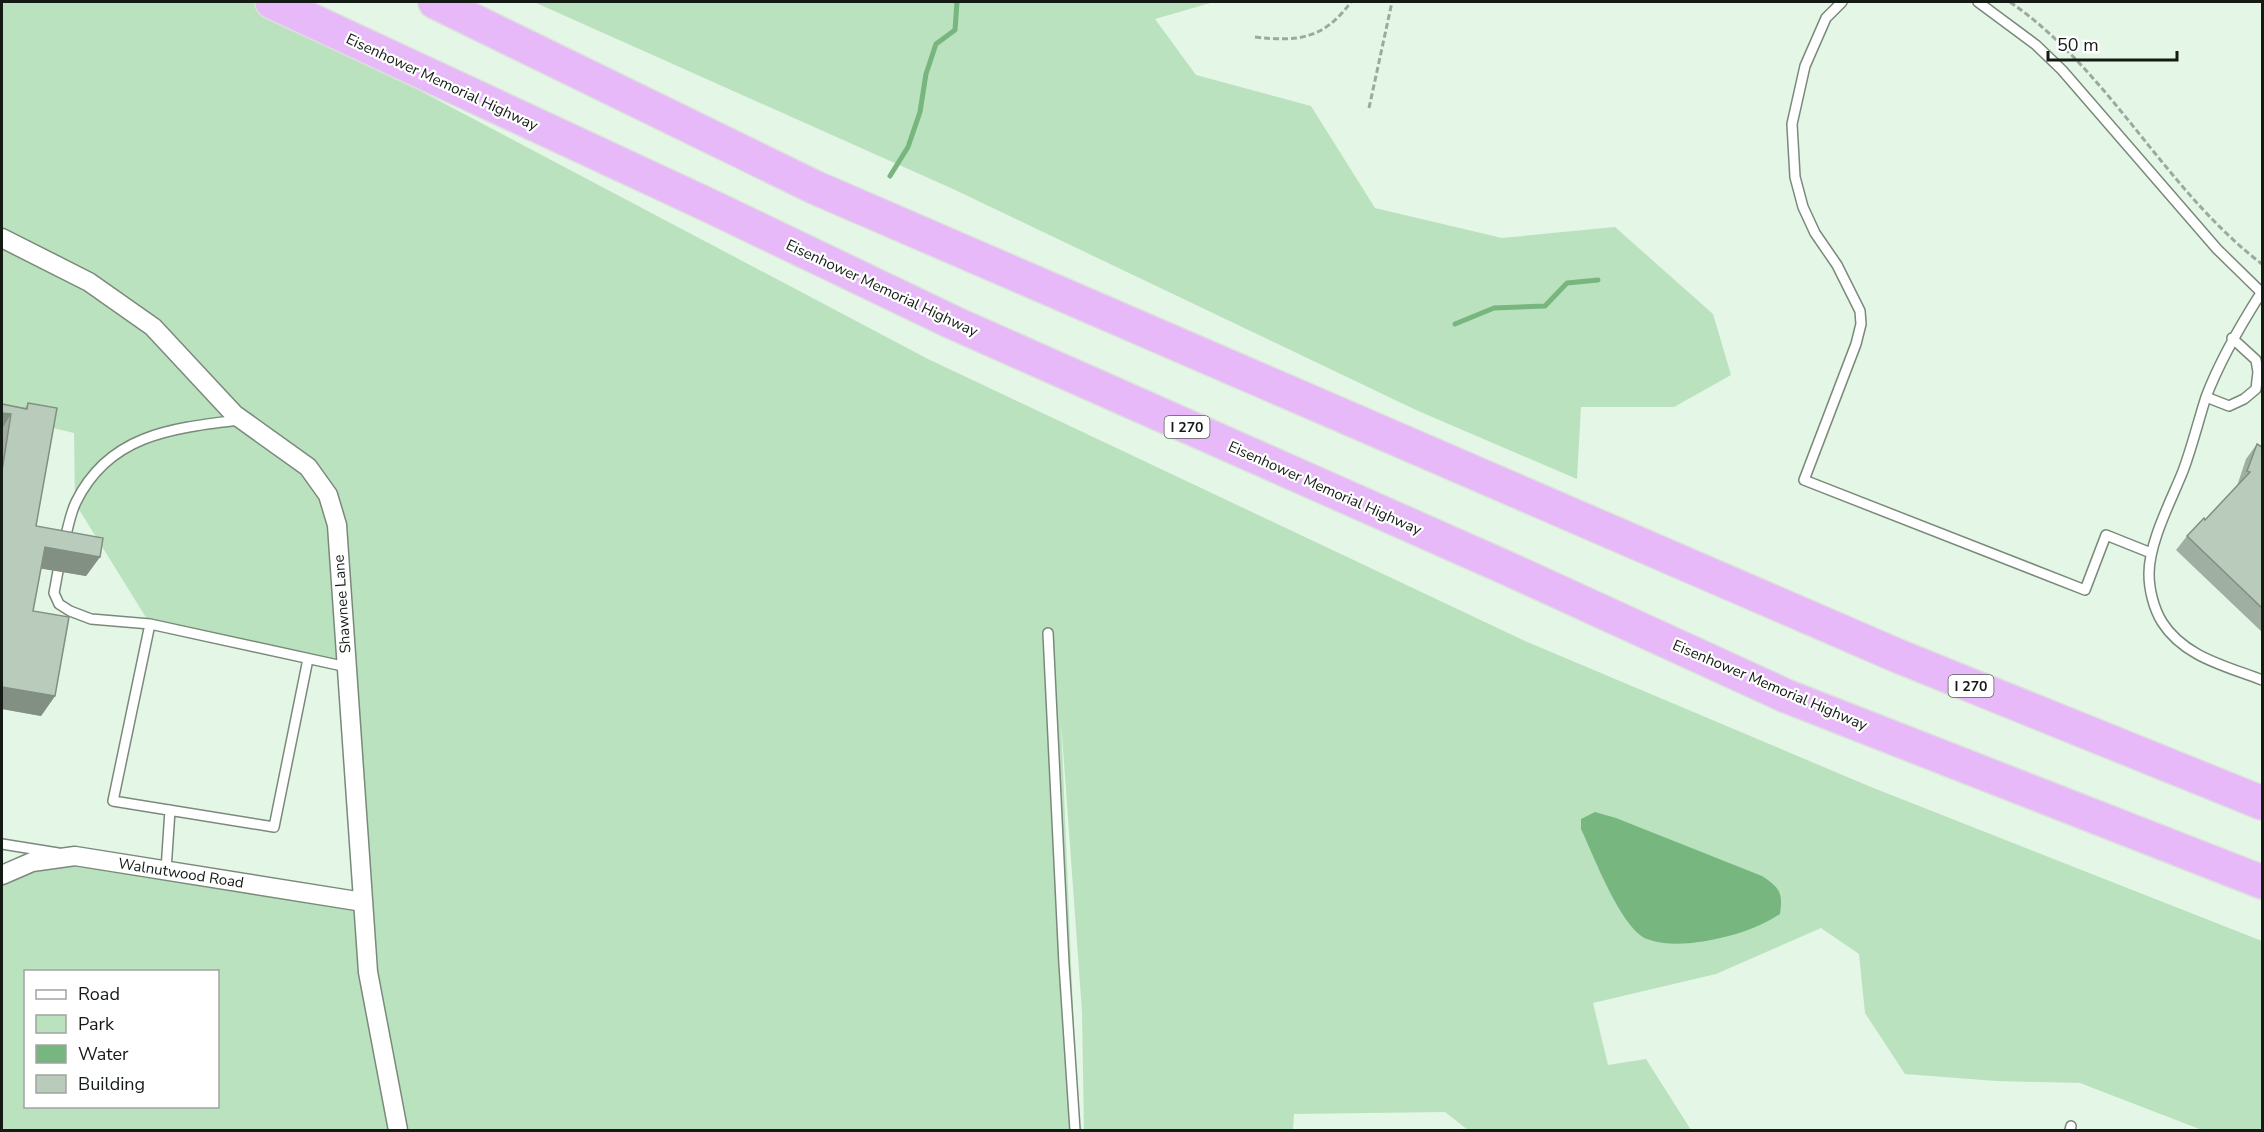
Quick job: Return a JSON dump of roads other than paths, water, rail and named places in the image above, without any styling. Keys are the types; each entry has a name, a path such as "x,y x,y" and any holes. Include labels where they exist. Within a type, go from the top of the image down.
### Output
{"highway":[{"name":"Eisenhower Memorial Highway","path":"272,2 708,205 954,323 1511,570 1786,696 2262,882"},
{"name":"I 270","path":"435,2 814,187 1801,615 1940,674 2262,803"}],"street":[{"name":"Shawnee Lane","path":"2,238 89,282 153,327 234,414 308,467 328,495 337,525 368,972 398,1131"},
{"name":"Walnutwood Road","path":"2,875 32,862 75,856 363,902"}],"lane":[{"path":"1842,2 1826,18 1805,66 1792,124 1795,177 1803,207 1860,311 1861,324 1856,344 1804,480 2085,590 2106,536 2151,553"},
{"path":"1978,2 2036,45 2062,70 2217,249 2262,293 2232,338 2206,397 2190,453 2151,553 2149,575 2152,597 2161,620 2172,636 2187,649 2202,657 2262,680"},
{"path":"2206,397 2229,406 2244,399 2256,389 2258,372 2256,360 2232,338"},
{"path":"61,552 75,503 95,473 114,453 143,438 174,430 242,420"},
{"path":"58,571 54,593 59,604 91,619 150,624 347,667"},
{"path":"150,624 113,801 274,827 308,659"},
{"path":"1048,633 1064,964 1075,1131"},
{"path":"166,870 170,810"},
{"path":"2,844 75,856"}],"water":[{"path":"1595,812 1616,818 1762,876 1779,891 1780,914 1744,931 1706,941 1669,944 1647,939 1627,921 1618,906 1581,829 1581,819"}],"waterway":[{"path":"890,176 908,147 920,112 926,74 936,44 955,30 957,2"},
{"path":"1455,324 1494,308 1545,306 1567,283 1598,280"}]}
